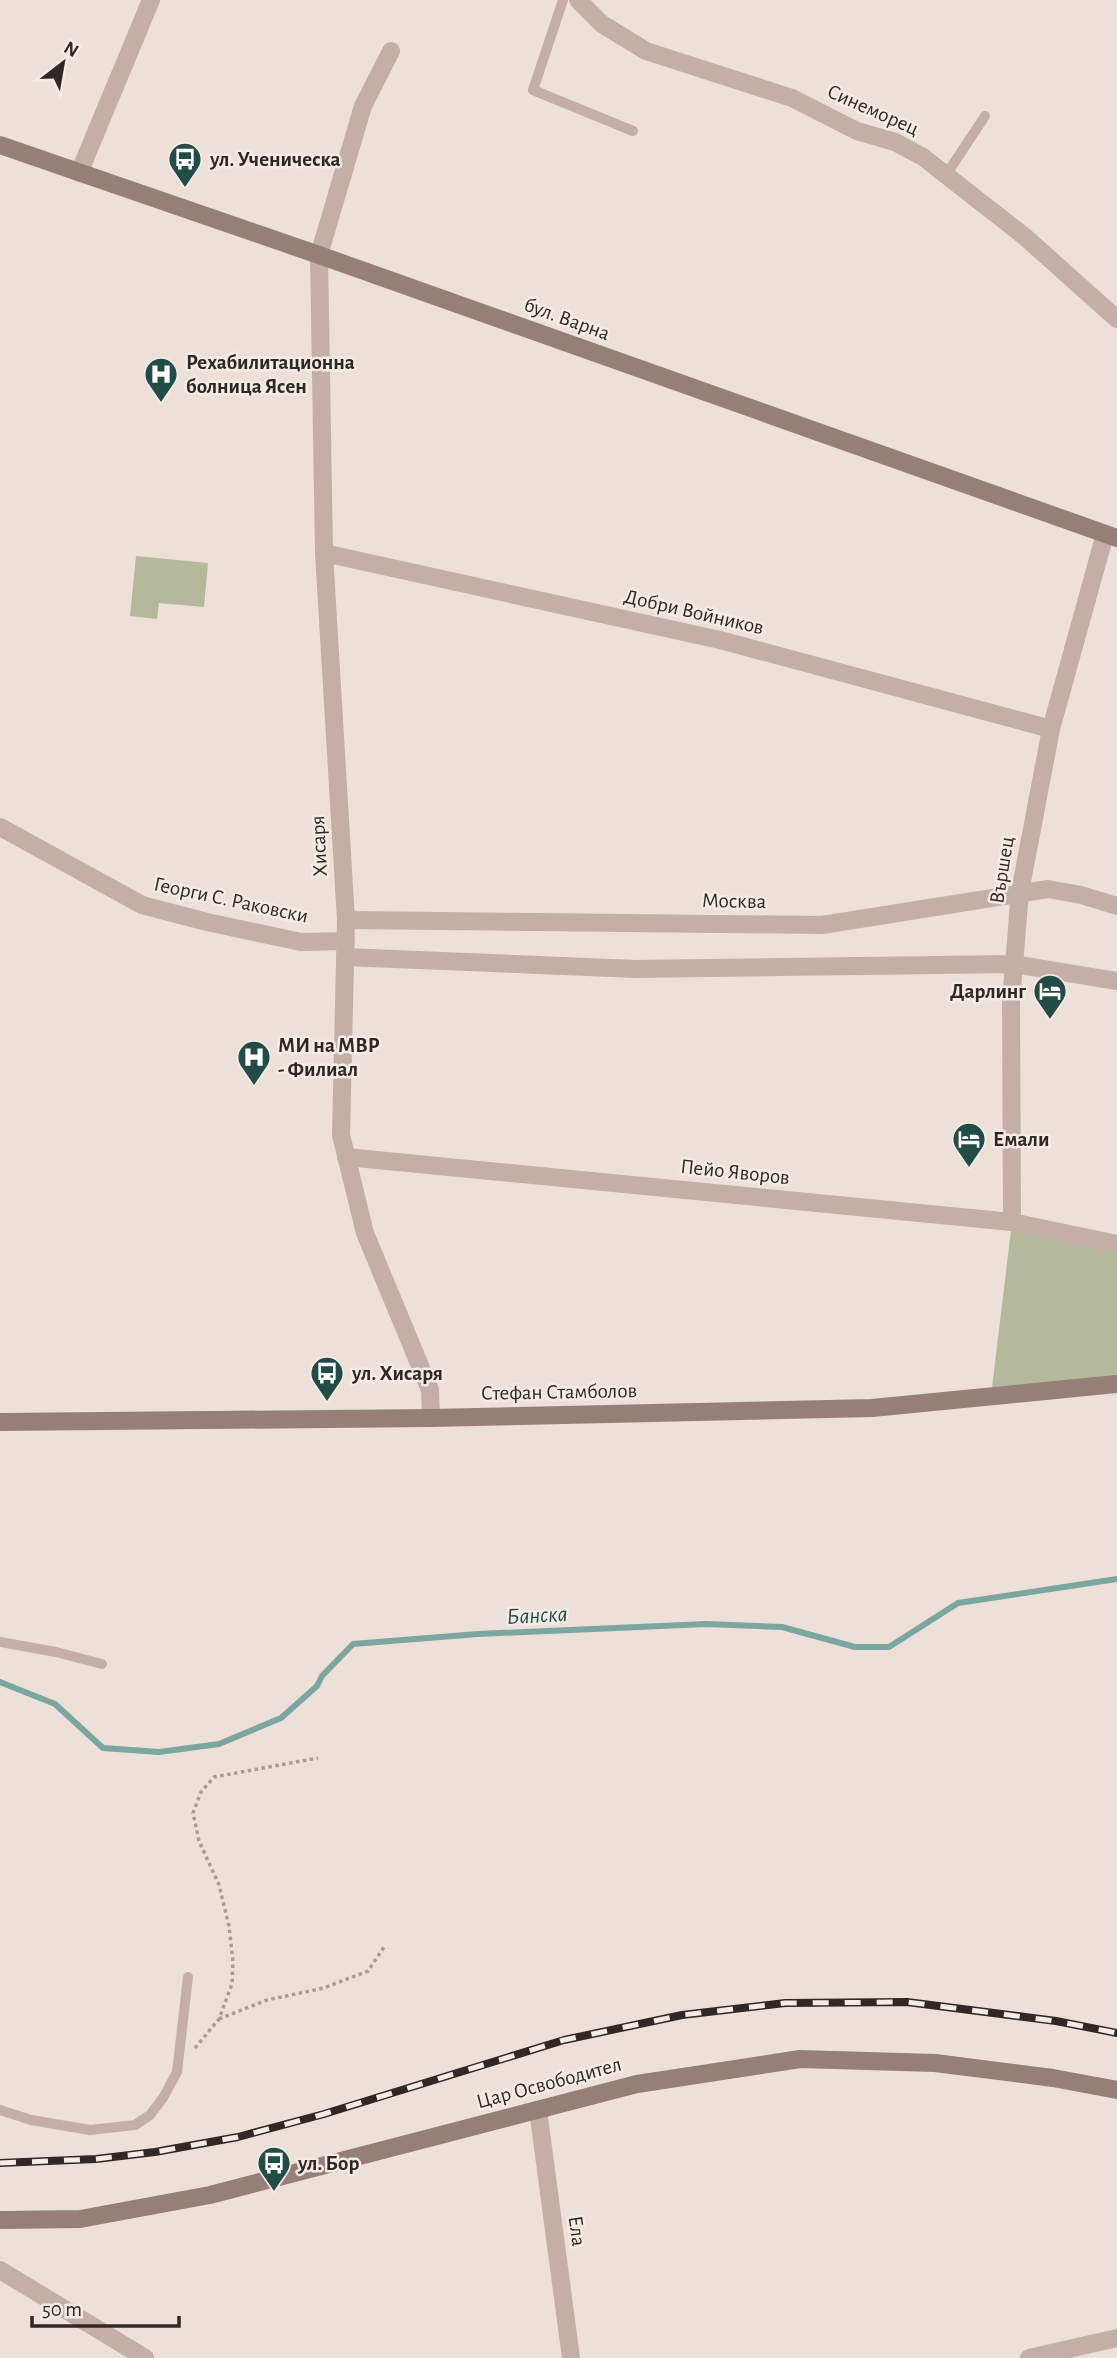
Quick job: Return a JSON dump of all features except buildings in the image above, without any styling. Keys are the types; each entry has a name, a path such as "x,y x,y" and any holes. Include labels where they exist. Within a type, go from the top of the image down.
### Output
{"street":[{"path":"79,173 151,0"},
{"name":"Синеморец","path":"578,0 602,24 646,51 792,98 857,131 895,142 923,157 1024,236 1117,319"},
{"name":"Хисаря","path":"391,51 363,106 319,255 324,553 346,920 341,1135 365,1233 430,1390 431,1418"},
{"name":"бул. Варна","path":"0,145 319,255 1111,536"},
{"name":"Вършец","path":"1012,1222 1011,1000 1020,892 1051,729 1111,536"},
{"name":"Добри Войников","path":"324,553 720,640 1051,729"},
{"name":"Георги С. Раковски","path":"0,827 142,905 207,922 345,949"},
{"name":"Москва","path":"346,920 822,925 1048,889 1117,906"},
{"path":"345,949 636,968 1013,964 1117,981"},
{"name":"Пейо Яворов","path":"346,1157 1012,1222 1117,1244"},
{"name":"Стефан Стамболов","path":"0,1422 431,1418 872,1408 1117,1384"},
{"name":"Цар Освободител","path":"0,2220 80,2218 210,2195 637,2084 800,2059 934,2063 1053,2078 1117,2090"},
{"name":"Ела","path":"538,2110 571,2358"},
{"path":"0,2270 145,2358"},
{"path":"1029,2358 1117,2338"}],"lane":[{"path":"563,0 533,90 633,131"},
{"path":"946,175 985,116"},
{"path":"0,1642 102,1664"},
{"path":"0,2110 31,2120 90,2130 135,2125 150,2115 177,2072 188,1977"}],"path":[{"path":"177,2072 219,2019 232,1984 233,1962 229,1926 219,1885 199,1840 193,1813 201,1792 214,1777 318,1758"},
{"path":"219,2019 267,2000 324,1988 368,1971 384,1947"}],"green space":[{"path":"136,556 208,563 204,607 159,603 157,619 130,616"},
{"path":"1012,1222 1117,1244 1117,1384 991,1396"}],"waterway":[{"name":"Банска","path":"0,1682 55,1704 103,1748 159,1752 219,1744 281,1718 317,1686 322,1676 353,1644 478,1634 706,1624 782,1627 855,1647 889,1647 958,1603 1117,1579"}],"railway":[{"path":"0,2163 96,2159 155,2152 238,2137 324,2114 564,2040 682,2015 785,2003 907,2002 1056,2021 1117,2033"}],"place":[{"name":"ул. Ученическа","path":"185,189"},
{"name":"Рехабилитационна болница Ясен","path":"161,404"},
{"name":"Дарлинг","path":"1050,1021"},
{"name":"МИ на МВР - Филиал","path":"254,1087"},
{"name":"Емали","path":"969,1169"},
{"name":"ул. Хисаря","path":"327,1403"},
{"name":"ул. Бор","path":"274,2193"}]}
